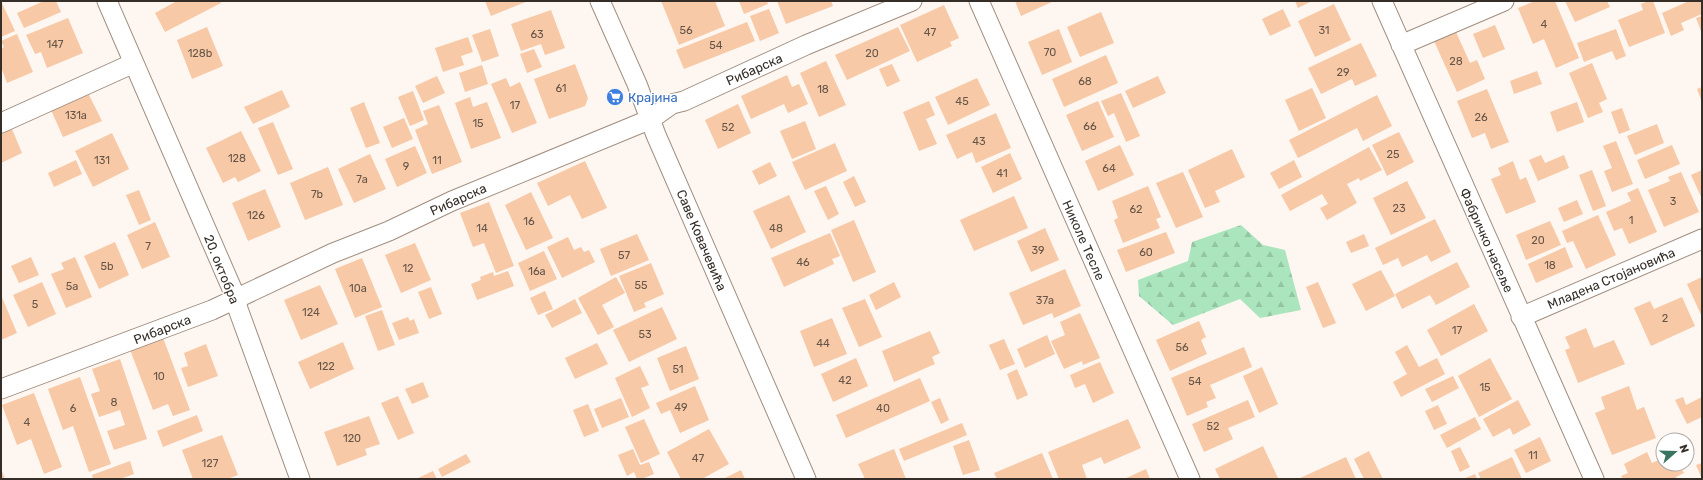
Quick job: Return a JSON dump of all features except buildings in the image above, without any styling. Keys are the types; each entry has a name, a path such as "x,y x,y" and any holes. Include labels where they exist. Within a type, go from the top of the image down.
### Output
{"street":[{"name":"20. октобра","path":"107,1 236,298 238,310 300,479"},
{"name":"Саве Ковачевића","path":"600,1 806,479"},
{"name":"Рибарска","path":"1,390 212,310 333,253 389,231 452,201 651,119 672,104 684,101 806,45 912,1"},
{"name":"Николе Тесле","path":"979,1 1190,479"},
{"name":"Фабричко насеље","path":"1382,1 1594,479"},
{"path":"1401,45 1504,1"},
{"path":"1,123 134,63"},
{"name":"Младена Стојановића","path":"1521,317 1702,239"}],"green space":[{"path":"1241,225 1263,245 1285,250 1301,310 1260,318 1240,299 1173,325 1139,296 1138,280 1188,261 1192,242"}],"place":[{"name":"Крајина","path":"615,97"}]}
